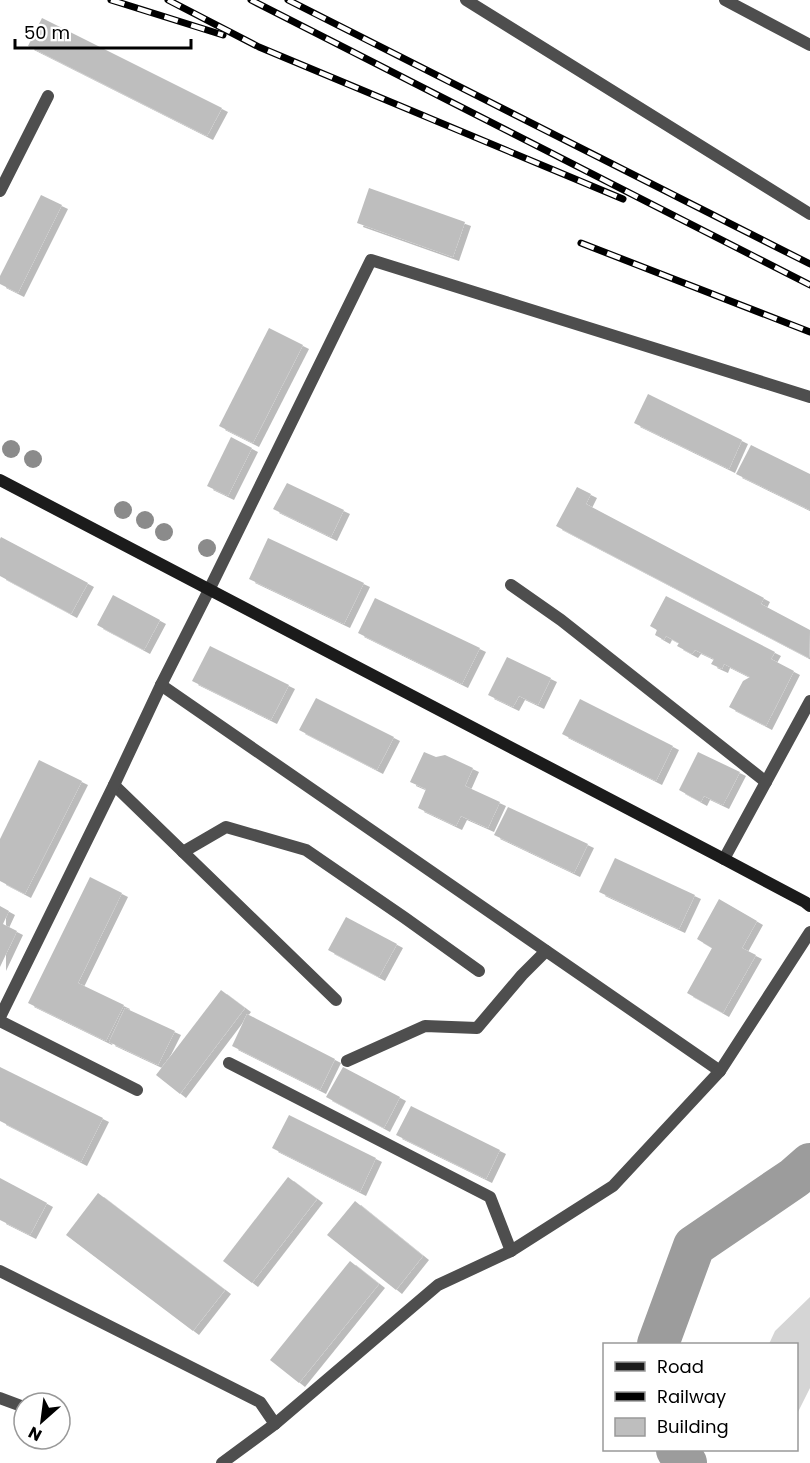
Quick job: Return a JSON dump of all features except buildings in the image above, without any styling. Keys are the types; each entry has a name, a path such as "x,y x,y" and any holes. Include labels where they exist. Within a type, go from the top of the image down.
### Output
{"main road":[{"path":"0,480 810,906"}],"street":[{"path":"466,0 810,214"},
{"path":"725,0 810,45"},
{"path":"0,191 48,96"},
{"path":"136,1090 0,1019 161,685 371,260 810,397"},
{"path":"511,585 561,620 766,782"},
{"path":"161,685 720,1071"},
{"path":"724,859 810,700"},
{"path":"114,785 336,1000"},
{"path":"183,852 226,827 306,850 479,971"},
{"path":"222,1463 275,1424 438,1285 511,1251 613,1186 720,1071 810,933"},
{"path":"347,1061 425,1026 477,1028 522,975 546,951"},
{"path":"229,1063 490,1197 511,1251"},
{"path":"0,1271 260,1402 275,1424"}],"shaded area":[{"path":"810,1297 810,1388 798,1412 798,1343 769,1343 775,1331"}],"waterway":[{"path":"658,1343 694,1246 794,1178 810,1164"},
{"path":"678,1451 686,1463"}],"railway":[{"path":"111,0 223,35"},
{"path":"168,0 259,47 623,199"},
{"path":"251,0 810,285"},
{"path":"288,0 810,264"},
{"path":"581,243 810,332"}]}
